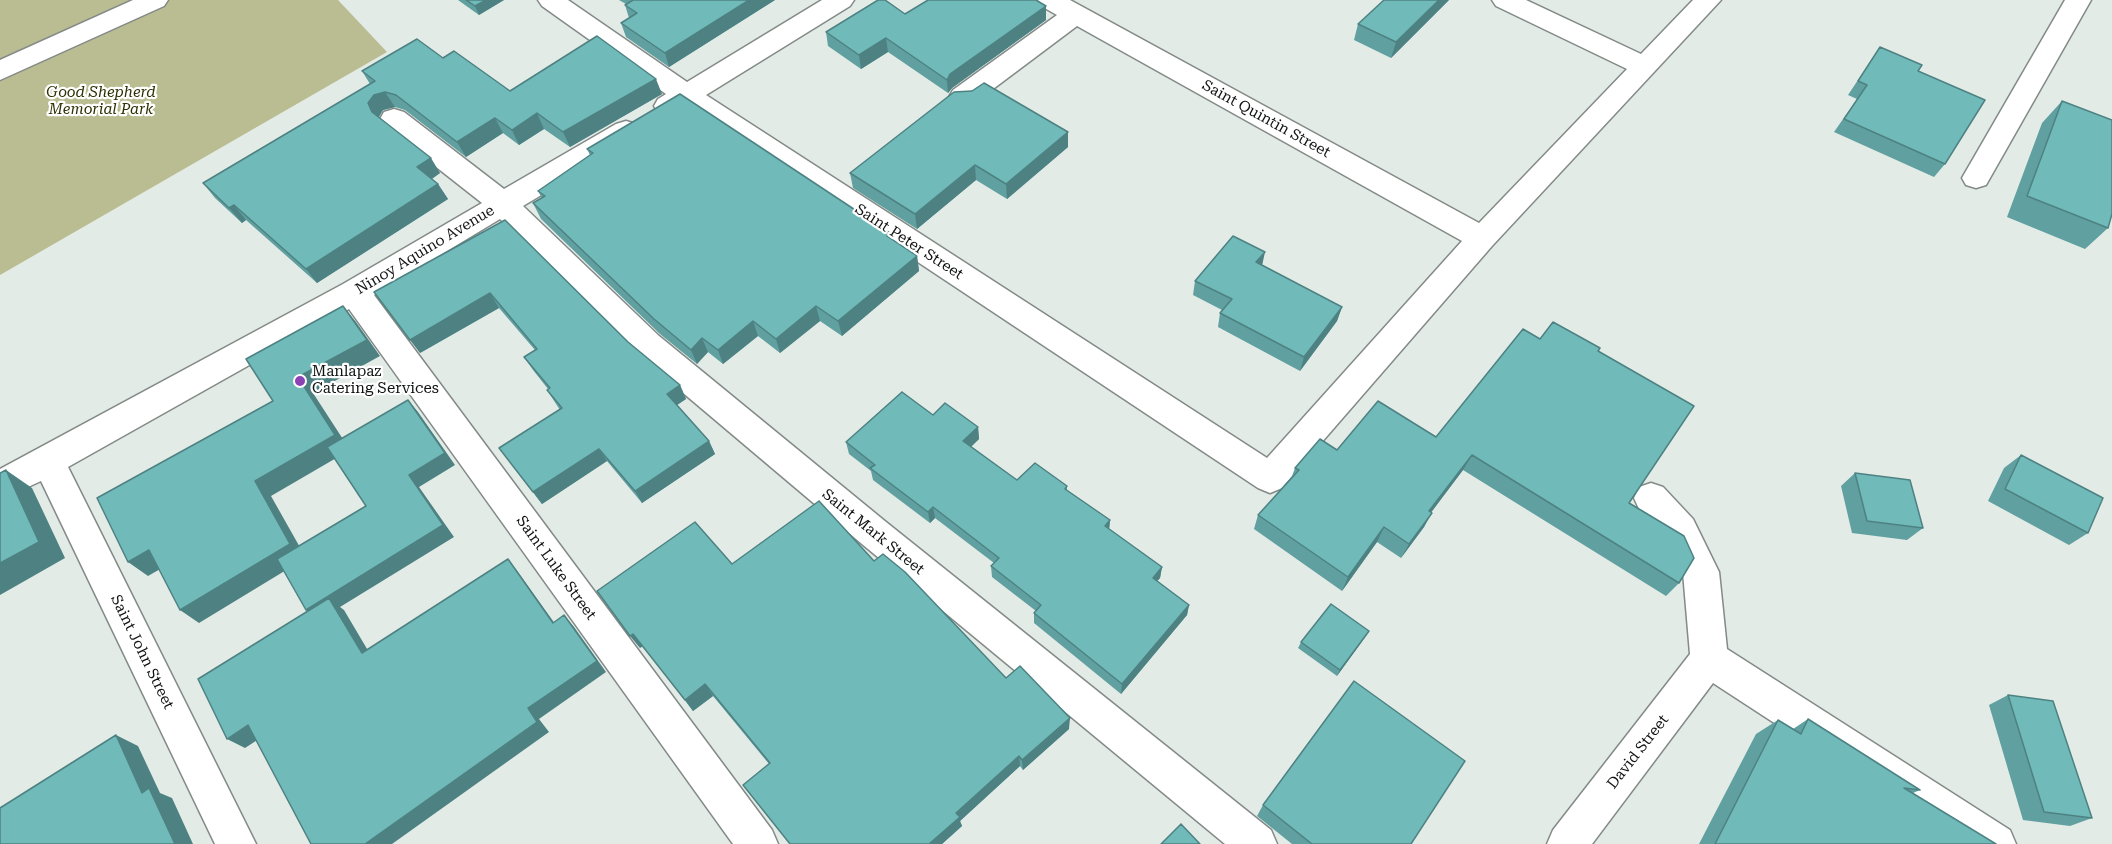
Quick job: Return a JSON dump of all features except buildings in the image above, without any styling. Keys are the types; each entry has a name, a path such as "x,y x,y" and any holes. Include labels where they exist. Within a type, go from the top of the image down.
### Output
{"street":[{"path":"0,71 155,0"},
{"name":"Saint Peter Street","path":"551,0 686,95 1270,478 1482,238"},
{"name":"Ninoy Aquino Avenue","path":"0,485 48,461 354,292 841,0"},
{"name":"Saint Quintin Street","path":"1050,0 1482,238"},
{"path":"1504,0 1643,66"},
{"path":"1482,238 1708,0"},
{"path":"1976,178 2078,0"},
{"path":"963,97 1075,14"},
{"name":"Saint Mark Street","path":"394,119 503,204 648,345 874,533 1257,844"},
{"name":"Saint Luke Street","path":"354,292 758,844"},
{"name":"Saint John Street","path":"48,461 236,844"},
{"path":"1651,498 1681,530 1701,572 1709,659 1996,844"},
{"name":"David Street","path":"1567,844 1709,659"}],"green space":[{"name":"Good Shepherd Memorial Park","path":"0,0 338,0 387,52 0,275"}],"place":[{"name":"Manlapaz Catering Services","path":"300,381"}]}
